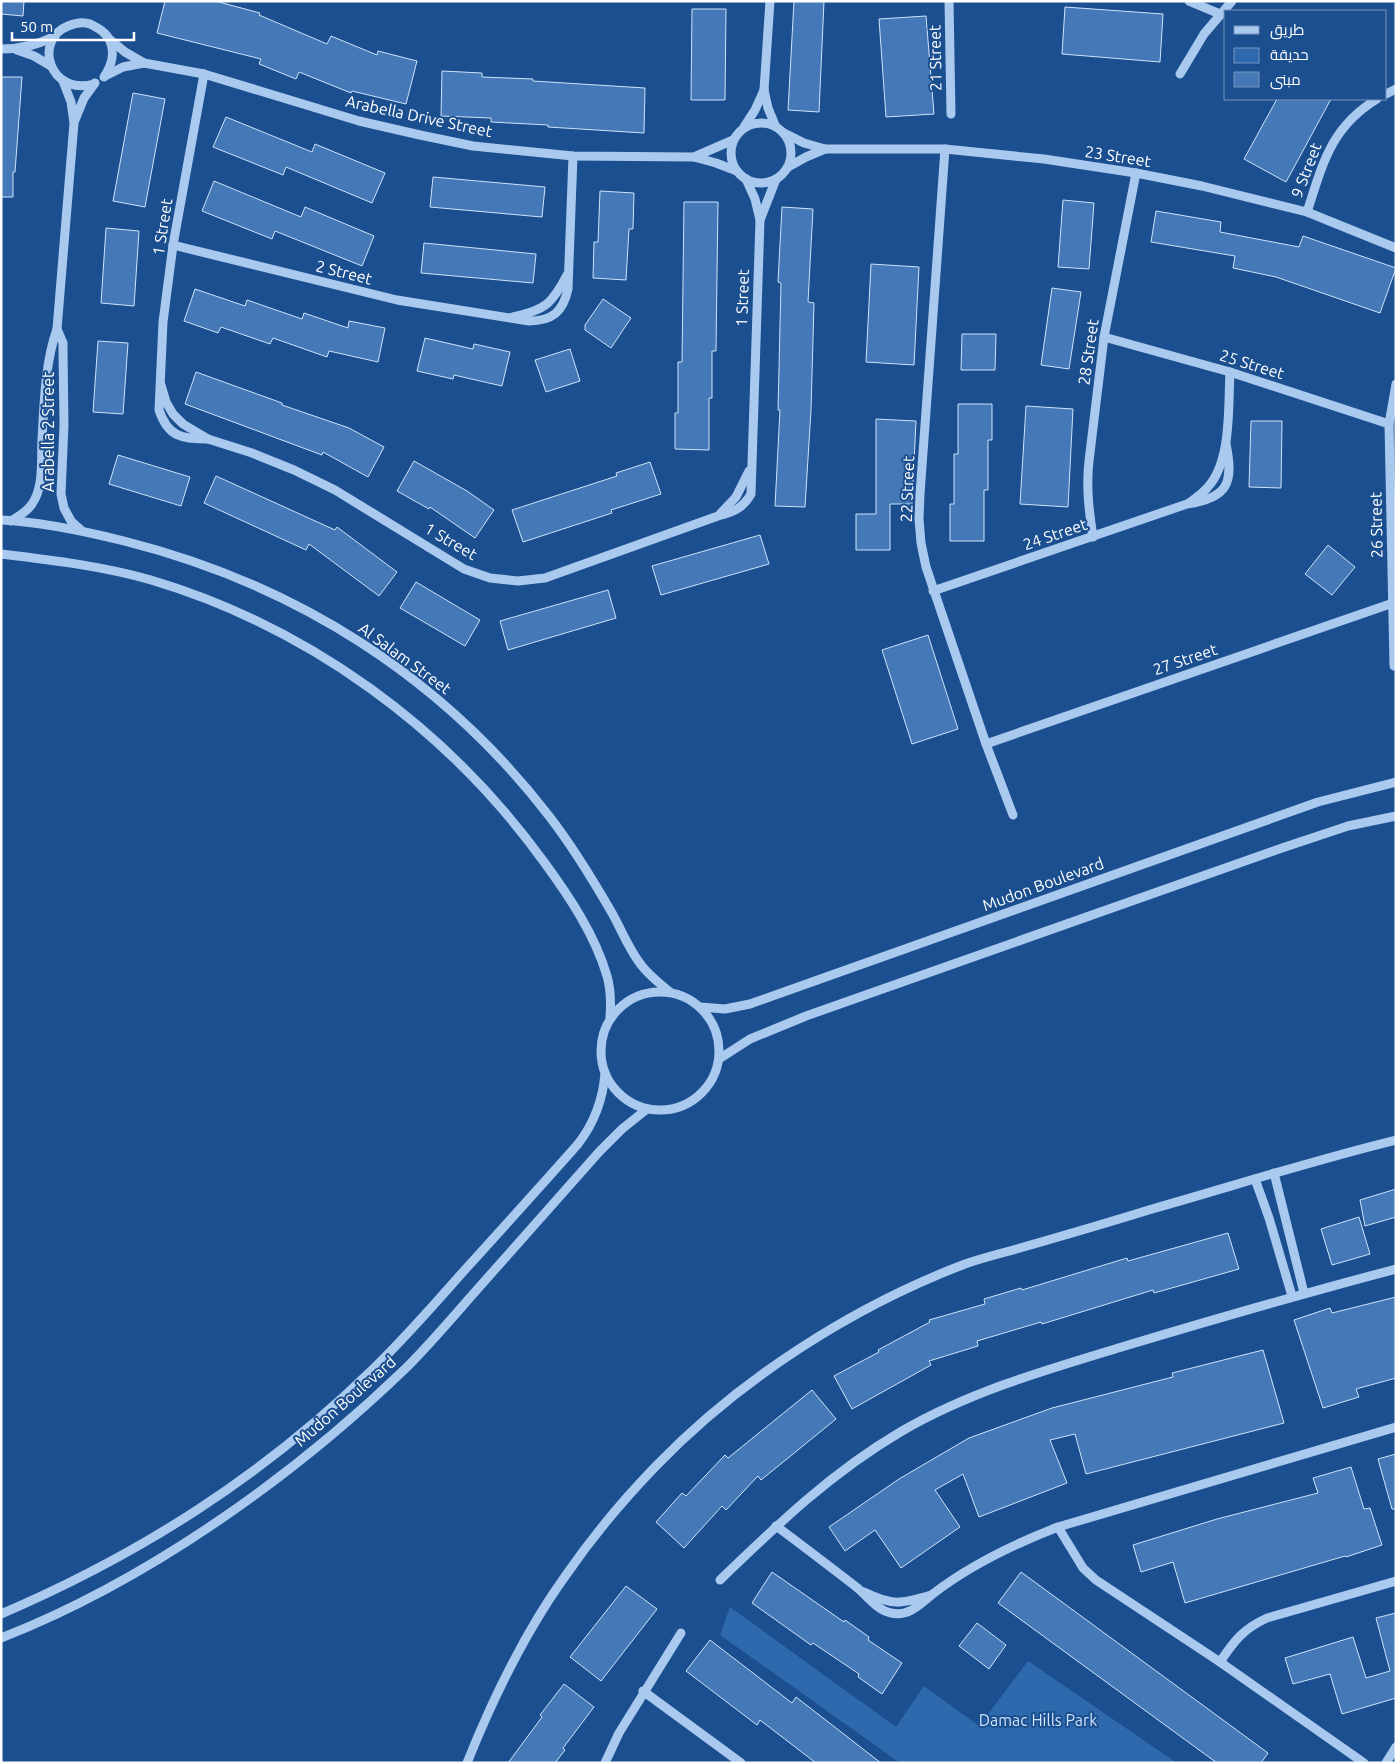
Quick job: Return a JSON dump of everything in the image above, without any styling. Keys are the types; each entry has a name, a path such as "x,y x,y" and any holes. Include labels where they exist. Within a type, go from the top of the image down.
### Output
{"street":[{"path":"770,1 764,90 768,108 775,125 784,133 804,143 825,149"},
{"name":"21 Street","path":"949,1 951,114"},
{"path":"1189,1 1220,14"},
{"path":"1180,74 1204,34 1232,1"},
{"path":"1,49 36,45 55,36 63,28 74,23 86,23 99,28 125,52 144,63"},
{"path":"51,66 49,51 55,36"},
{"path":"104,77 110,68 113,58 108,38"},
{"name":"Arabella 2 Street","path":"11,521 23,514 32,504 38,491 46,389 51,348 57,329 74,123 71,102 63,81 56,75 51,66 34,56 14,49"},
{"name":"Arabella 2 Street","path":"74,123 80,106 94,84 123,67 144,63"},
{"name":"Arabella Drive Street","path":"144,63 204,74 359,121 473,146 574,156 694,157"},
{"name":"1 Street","path":"204,74 173,244 164,322 159,410 163,422 171,432 182,438 208,440 252,453 310,478 335,490 464,569 490,578 518,582 545,578 718,516 731,504 740,491 750,466 760,220"},
{"path":"63,81 73,86 84,87 94,84"},
{"path":"694,157 733,140 755,110 764,90"},
{"name":"9 Street","path":"1307,212 1330,145 1366,105 1375,100"},
{"path":"743,128 753,123 764,122 775,125"},
{"path":"784,133 791,150 788,167"},
{"path":"733,140 731,156 737,171"},
{"path":"760,220 776,179 788,167 825,149"},
{"name":"23 Street","path":"825,149 945,149 1044,159 1136,173 1202,186 1307,212 1396,248"},
{"name":"22 Street","path":"945,149 919,519 924,559 933,591 986,744 1013,815"},
{"name":"2 Street","path":"173,244 397,300 511,317 535,312 549,303 559,291 568,273 574,156"},
{"path":"694,157 737,171 746,179 756,182 776,179"},
{"name":"28 Street","path":"1093,537 1087,500 1087,481 1104,336 1136,173"},
{"path":"746,179 760,220"},
{"name":"Arabella 2 Street","path":"57,329 63,343 64,425 61,494 64,508 71,520 81,530"},
{"name":"25 Street","path":"1104,336 1230,372 1389,424"},
{"name":"24 Street","path":"933,591 1187,504 1213,499 1222,492 1227,482 1229,471 1226,444 1230,372"},
{"name":"26 Street","path":"1394,666 1389,424 1396,384"},
{"name":"1 Street","path":"161,385 166,402 173,414 183,424 208,440"},
{"path":"46,389 64,389"},
{"name":"24 Street","path":"1187,504 1214,480 1226,444"},
{"name":"Al Salam Street","path":"1,520 81,530 157,549 212,567 266,590 318,616 405,672 479,736 549,816 580,860 639,962 653,979 670,992"},
{"path":"1,554 104,569 150,580 201,597 251,618 299,643 350,673 398,708 443,746 485,788 523,833 558,881 588,932 601,959 608,978 611,997 610,1017"},
{"name":"27 Street","path":"986,744 1393,603"},
{"name":"Mudon Boulevard","path":"700,1007 725,1009 750,1004 1318,802 1396,782"},
{"path":"719,1059 750,1039 806,1016 1282,848 1348,826 1396,816"},
{"path":"647,992 670,992 686,998 700,1007 712,1022 718,1040 719,1059 713,1078 702,1094 686,1105 667,1110 648,1109 629,1102 614,1089 605,1073 600,1054 602,1035 610,1017 626,1001 647,992"},
{"name":"Mudon Boulevard","path":"1,1614 75,1580 167,1530 258,1468 337,1402 405,1337 588,1132 601,1103 605,1073"},
{"name":"Mudon Boulevard","path":"1,1638 74,1605 139,1570 210,1527 262,1490 320,1444 406,1367 445,1327 599,1152 622,1129 648,1109"},
{"path":"467,1763 493,1704 526,1639 564,1577 607,1519 656,1465 689,1434 767,1371 828,1332 888,1298 966,1264 1274,1173 1396,1140"},
{"path":"1274,1173 1304,1294"},
{"path":"1255,1180 1269,1218 1292,1296"},
{"path":"720,1580 776,1526 816,1491 858,1459 903,1431 950,1407 1045,1370 1292,1296 1396,1269"},
{"path":"776,1526 858,1588 881,1610 892,1614 903,1614 913,1610 962,1573 993,1555 1058,1526 1396,1427"},
{"path":"1058,1526 1083,1568 1096,1580 1220,1662 1364,1763"},
{"path":"1220,1662 1240,1634 1253,1624 1267,1618 1396,1581"},
{"path":"605,1763 619,1733 643,1691 681,1633"},
{"path":"643,1691 741,1763"},
{"path":"1386,1763 1396,1746"}],"green space":[{"name":"Damac Hills Park","path":"730,1607 896,1727 924,1686 979,1726 1028,1661 1177,1763 900,1763 720,1635"}],"building":[{"path":"1,1 24,1 23,16 1,14"},
{"path":"165,1 215,1 260,13 259,15 327,44 331,36 377,55 378,51 417,61 406,104 352,91 351,93 299,72 296,79 259,64 261,59 157,33"},
{"path":"794,1 824,1 819,112 788,110"},
{"path":"1065,7 1163,14 1160,62 1062,54"},
{"path":"692,9 726,9 725,100 691,100"},
{"path":"926,16 934,114 886,117 879,19"},
{"path":"442,71 482,73 482,77 645,88 644,133 491,122 491,118 441,116"},
{"path":"1,77 22,77 15,172 13,172 13,197 1,197"},
{"path":"133,93 165,99 145,207 113,201"},
{"path":"1276,100 1330,100 1286,182 1244,159"},
{"path":"226,117 312,152 315,144 385,173 372,203 286,167 283,175 213,147"},
{"path":"433,177 545,187 542,217 430,207"},
{"path":"214,181 301,217 305,207 374,236 362,266 275,231 272,239 202,211"},
{"path":"600,191 634,193 633,229 629,229 626,280 593,278 594,242 598,242"},
{"path":"1063,200 1094,203 1089,269 1058,267"},
{"path":"684,202 718,202 716,351 712,351 712,398 709,398 709,450 675,449 675,413 678,413 678,362 682,362"},
{"path":"782,207 813,209 808,302 814,303 811,410 805,507 775,506 780,410 778,410 781,283 778,282"},
{"path":"1156,211 1221,222 1220,232 1299,247 1303,236 1396,268 1380,313 1276,277 1233,268 1235,256 1151,242"},
{"path":"106,228 139,231 134,306 101,303"},
{"path":"424,243 536,254 533,283 421,273"},
{"path":"871,264 919,267 914,365 866,362"},
{"path":"1052,288 1081,292 1069,369 1041,365"},
{"path":"195,289 245,306 247,300 302,319 304,313 348,328 349,321 385,328 378,362 329,351 327,357 273,338 270,344 221,327 218,333 184,321"},
{"path":"603,299 631,318 611,348 585,330 585,325"},
{"path":"962,334 996,334 995,370 961,370"},
{"path":"425,338 473,349 474,344 510,352 502,386 454,375 453,379 417,371"},
{"path":"98,341 128,343 123,414 93,412"},
{"path":"570,349 580,381 546,392 535,360"},
{"path":"196,372 349,428 384,447 368,477 323,452 322,455 185,404"},
{"path":"958,404 992,404 992,440 988,440 988,490 984,490 984,541 950,541 950,504 954,504 954,454 958,454"},
{"path":"1026,406 1073,409 1068,507 1020,504"},
{"path":"876,419 916,421 912,504 890,504 890,550 856,550 856,514 876,514"},
{"path":"1251,421 1282,421 1281,488 1249,487"},
{"path":"118,455 190,477 181,506 109,484"},
{"path":"414,461 467,491 494,510 475,538 430,507 429,509 397,491"},
{"path":"650,462 661,494 611,510 612,513 523,542 512,510 617,476 616,473"},
{"path":"216,476 335,530 337,527 397,572 379,596 309,544 306,550 204,503"},
{"path":"760,535 769,564 661,595 652,566"},
{"path":"1328,545 1355,567 1332,595 1305,574"},
{"path":"416,582 480,620 465,646 400,608"},
{"path":"608,590 616,618 508,650 500,621"},
{"path":"928,635 958,729 912,744 882,650"},
{"path":"1396,1189 1396,1217 1365,1226 1360,1200"},
{"path":"1359,1217 1370,1254 1332,1265 1321,1229"},
{"path":"1228,1233 1239,1269 1154,1293 1153,1290 1042,1324 1041,1322 977,1341 978,1346 929,1361 931,1365 852,1409 834,1376 930,1322 929,1320 985,1304 984,1299 1021,1288 1022,1290 1127,1258 1128,1261"},
{"path":"1396,1297 1396,1378 1356,1389 1359,1397 1323,1408 1294,1320 1330,1308 1332,1313"},
{"path":"1263,1350 1284,1423 1086,1474 1075,1434 1050,1440 1067,1483 979,1517 963,1474 935,1490 960,1527 901,1568 875,1530 845,1551 829,1527 899,1479 969,1438 1052,1408 1173,1377 1172,1373"},
{"path":"812,1390 836,1419 761,1480 758,1476 726,1510 722,1506 684,1548 656,1522 682,1493 686,1496 725,1455 728,1458"},
{"path":"1396,1454 1396,1509 1392,1509 1378,1459"},
{"path":"1351,1467 1364,1509 1370,1508 1382,1545 1185,1603 1173,1562 1141,1572 1133,1545 1217,1519 1318,1493 1313,1478"},
{"path":"772,1572 844,1622 845,1620 869,1637 868,1640 902,1663 882,1694 858,1677 859,1674 813,1643 811,1645 752,1603"},
{"path":"1021,1572 1268,1753 1261,1763 1217,1763 998,1603"},
{"path":"626,1586 657,1609 601,1681 570,1657"},
{"path":"1396,1613 1396,1698 1342,1714 1330,1674 1293,1684 1285,1658 1353,1637 1366,1678 1390,1671 1376,1618"},
{"path":"977,1623 1006,1645 989,1669 959,1646"},
{"path":"710,1640 792,1703 796,1697 881,1763 816,1763 760,1720 757,1725 686,1671"},
{"path":"564,1684 594,1707 563,1748 565,1750 555,1763 508,1763 542,1717 540,1715"}]}
